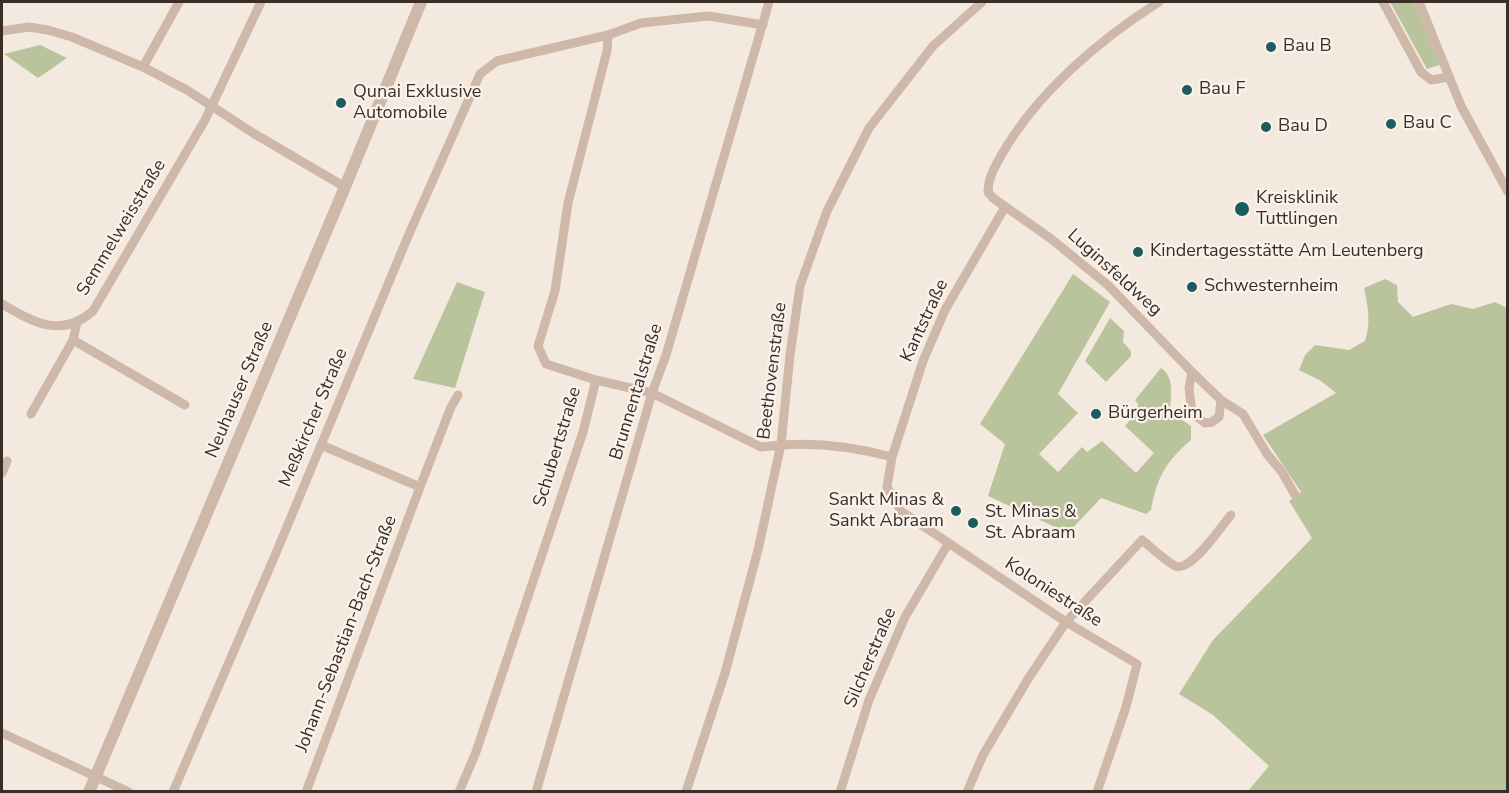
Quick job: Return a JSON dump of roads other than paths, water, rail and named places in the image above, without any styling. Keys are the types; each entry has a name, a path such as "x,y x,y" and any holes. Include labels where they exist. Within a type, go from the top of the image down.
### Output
{"street":[{"path":"142,67 179,2"},
{"name":"Semmelweisstraße","path":"2,304 41,325 53,326 77,322 93,311 211,106 261,2"},
{"name":"Neuhauser Straße","path":"89,792 421,2"},
{"name":"Brunnentalstraße","path":"536,792 769,2"},
{"name":"Beethovenstraße","path":"686,792 725,673 758,550 781,444 800,286 826,212 869,128 933,46 982,2"},
{"name":"Luginsfeldweg","path":"1159,2 1124,24 1077,65 1038,104 1011,138 989,177 988,192 1109,286 1192,372 1221,399 1243,414 1267,454 1282,472 1296,495"},
{"path":"1383,2 1421,72 1431,80 1449,76"},
{"path":"1419,2 1461,106 1508,192"},
{"path":"608,35 641,23 688,17 709,16 763,25"},
{"path":"2,32 29,27 48,30 72,37 142,67 187,90 253,133 345,187"},
{"name":"Meßkircher Straße","path":"173,792 409,234 480,74 493,63 608,35"},
{"name":"Schubertstraße","path":"459,792 476,752 583,432 596,380 546,364 538,346 555,291 568,203 607,51 608,35"},
{"name":"Kantstraße","path":"892,457 923,361 945,310 1005,207"},
{"path":"32,414 74,340 77,322"},
{"path":"74,340 185,405"},
{"path":"1192,372 1189,388 1192,413 1204,423 1212,422 1220,417 1221,399"},
{"path":"596,380 652,393 761,447 781,444 861,449 892,457"},
{"name":"Johann-Sebastian-Bach-Straße","path":"306,792 451,407 458,395"},
{"path":"321,445 420,488"},
{"name":"Koloniestraße","path":"892,457 887,487 900,511 1066,622 1137,664 1126,707 1098,792"},
{"path":"2,473 7,461"},
{"path":"967,792 983,755 1028,679 1066,622 1142,540 1176,566 1183,567 1192,562 1231,514"},
{"name":"Silcherstraße","path":"840,792 869,700 905,617 948,544"},
{"path":"2,733 129,792"}],"place":[{"name":"Bau B","path":"1271,47"},
{"name":"Bau F","path":"1187,90"},
{"name":"Qunai Exklusive Automobile","path":"341,103"},
{"name":"Bau C","path":"1391,124"},
{"name":"Bau D","path":"1266,127"},
{"name":"Kreisklinik Tuttlingen","path":"1242,209"},
{"name":"Kindertagesstätte Am Leutenberg","path":"1138,252"},
{"name":"Schwesternheim","path":"1192,287"},
{"name":"Bürgerheim","path":"1096,414"},
{"name":"Sankt Minas & Sankt Abraam","path":"956,511"},
{"name":"St. Minas & St. Abraam","path":"973,523"}]}
